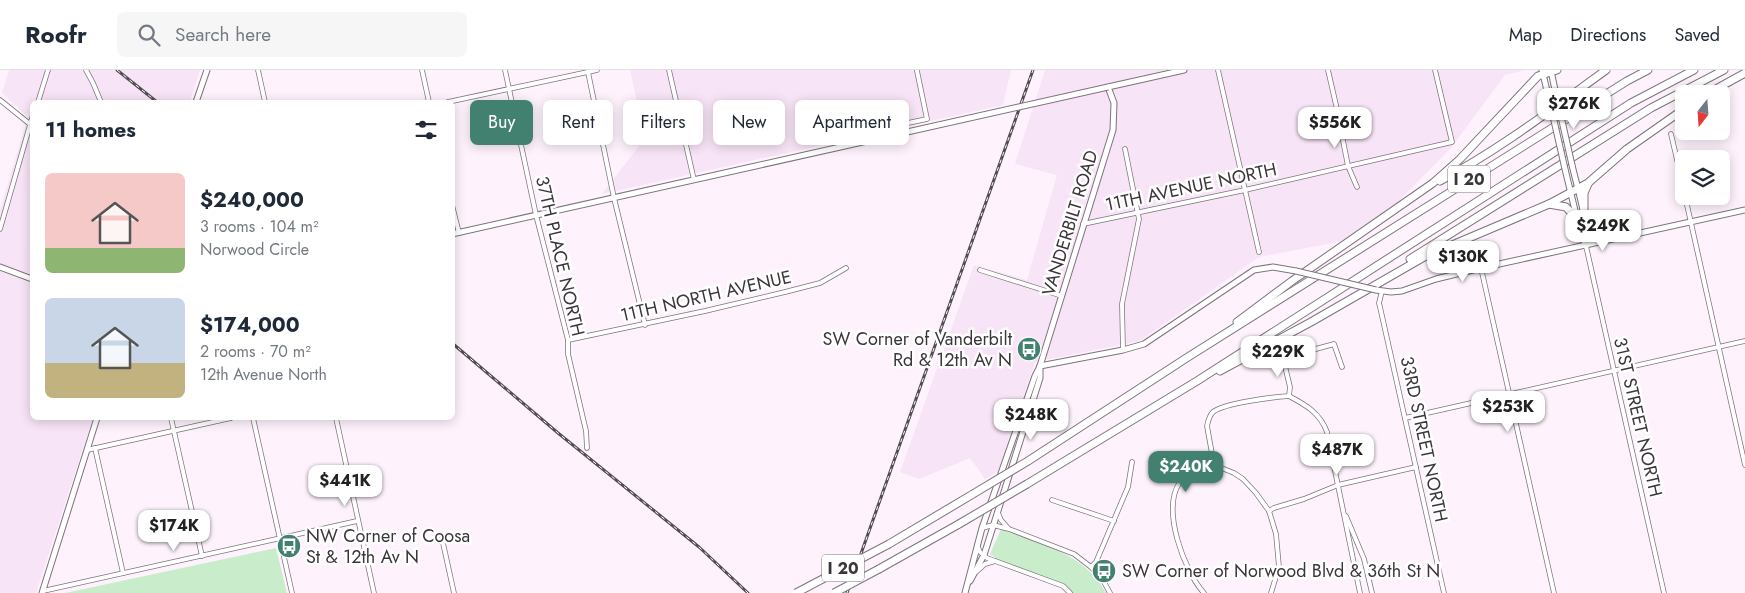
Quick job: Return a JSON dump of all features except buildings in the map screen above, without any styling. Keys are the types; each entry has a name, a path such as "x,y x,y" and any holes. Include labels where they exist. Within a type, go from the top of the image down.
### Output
{"highway":[{"path":"1421,192 1476,161 1606,70"},
{"name":"I 20","path":"796,593 889,544 1028,461 1448,192 1627,81 1648,70"},
{"name":"I 20","path":"834,593 959,524 1197,381 1631,103 1694,70"},
{"path":"1319,317 1651,108 1724,70"},
{"path":"1188,357 1292,281 1421,192 1445,173 1542,72 1553,71"},
{"path":"1724,85 1745,73"},
{"path":"1197,381 1230,366 1424,257 1574,191 1588,183 1636,143 1675,115"},
{"path":"1548,204 1566,207 1580,216 1584,193 1588,183"}],"street":[{"path":"39,100 48,70"},
{"path":"86,70 99,100"},
{"path":"197,100 207,70"},
{"path":"258,70 265,100"},
{"path":"422,70 429,100"},
{"name":"37TH PLACE NORTH","path":"505,70 536,215 568,340 568,354 586,431 587,448"},
{"path":"455,101 597,70"},
{"path":"669,70 694,180"},
{"path":"909,132 1184,70"},
{"path":"1218,70 1259,252"},
{"path":"1328,70 1348,166 1357,187"},
{"name":"11TH AVENUE NORTH","path":"1083,224 1245,190 1452,142 1435,70"},
{"path":"909,123 927,119 916,71"},
{"name":"31ST STREET NORTH","path":"1553,71 1557,99 1572,165 1574,191"},
{"path":"588,72 614,198 645,324"},
{"name":"31ST STREET NORTH","path":"1542,72 1565,169 1587,234 1586,246 1664,593"},
{"name":"VANDERBILT ROAD","path":"965,593 971,564 982,528 1040,366 1113,130 1114,103 1108,87"},
{"path":"0,100 30,125 0,229"},
{"path":"1671,134 1675,151"},
{"path":"455,234 850,145"},
{"path":"1123,350 1122,304 1139,219 1125,150"},
{"path":"1687,205 1745,465"},
{"path":"1040,366 1123,350 1144,344 1156,338 1254,270 1272,267 1379,291 1402,290 1481,268 1745,210"},
{"path":"455,217 459,233"},
{"path":"0,267 30,278"},
{"name":"11TH NORTH AVENUE","path":"568,340 820,283 846,268"},
{"path":"1481,268 1554,593"},
{"path":"980,270 1062,296"},
{"name":"33RD STREET NORTH","path":"1379,291 1380,307 1444,593"},
{"path":"1405,418 1745,341"},
{"path":"1289,396 1290,387 1283,358 1334,344 1342,368"},
{"name":"VANDERBILT ROAD","path":"967,586 984,555 994,525 1040,378 1040,366"},
{"path":"1214,464 1207,426 1208,420 1214,412 1240,404 1289,396 1310,407 1323,422 1344,511 1360,593"},
{"path":"43,592 96,420"},
{"path":"172,420 202,556"},
{"path":"87,450 222,420"},
{"path":"253,420 292,593"},
{"path":"336,420 374,593"},
{"path":"95,448 123,573"},
{"path":"1091,567 1096,562 1128,487 1132,462"},
{"path":"1204,593 1191,574 1179,546 1174,518 1174,497 1180,482 1190,472 1214,464 1234,472 1243,479 1269,511 1276,534 1279,567 1271,593"},
{"path":"1269,511 1338,485 1416,468"},
{"path":"1052,500 1114,521"},
{"path":"998,511 1000,520 1009,529"},
{"path":"1344,511 1362,554 1372,593"},
{"path":"43,592 357,521"},
{"path":"982,528 994,525 1009,529 1074,554 1091,567 1104,582 1110,593"},
{"path":"441,534 454,593"},
{"path":"977,545 984,555 995,561 1063,586 1070,593"},
{"path":"974,574 985,564 995,561"},
{"path":"66,586 67,593"}],"shaded area":[{"path":"9,70 200,70 191,100 30,100 30,420 92,420 36,593 0,593 0,210 28,117 2,93"},
{"path":"630,70 1011,70 1003,105 909,126 909,100 795,100 795,145 823,145 602,194 640,145 703,145 703,100 637,100"},
{"path":"1045,70 1525,70 1505,75 1451,148 1388,212 1343,241 1259,257 1140,341 1035,362 998,471 985,479 970,458 919,479 900,472 974,265 1027,280 1057,175 1015,164"}],"green space":[{"path":"1001,529 1046,545 1074,559 1097,579 1106,593 1073,593 1065,585 1001,561 990,554"},
{"path":"276,548 287,593 65,593"}],"railway":[{"path":"117,70 154,100"},
{"path":"847,593 1033,70"},
{"path":"455,346 558,433 699,547 748,593"}],"place":[{"name":"SW Corner of Vanderbilt Rd & 12th Av N","path":"1029,349"},
{"name":"NW Corner of Coosa St & 12th Av N","path":"289,546"},
{"name":"SW Corner of Norwood Blvd & 36th St N","path":"1104,571"}]}
